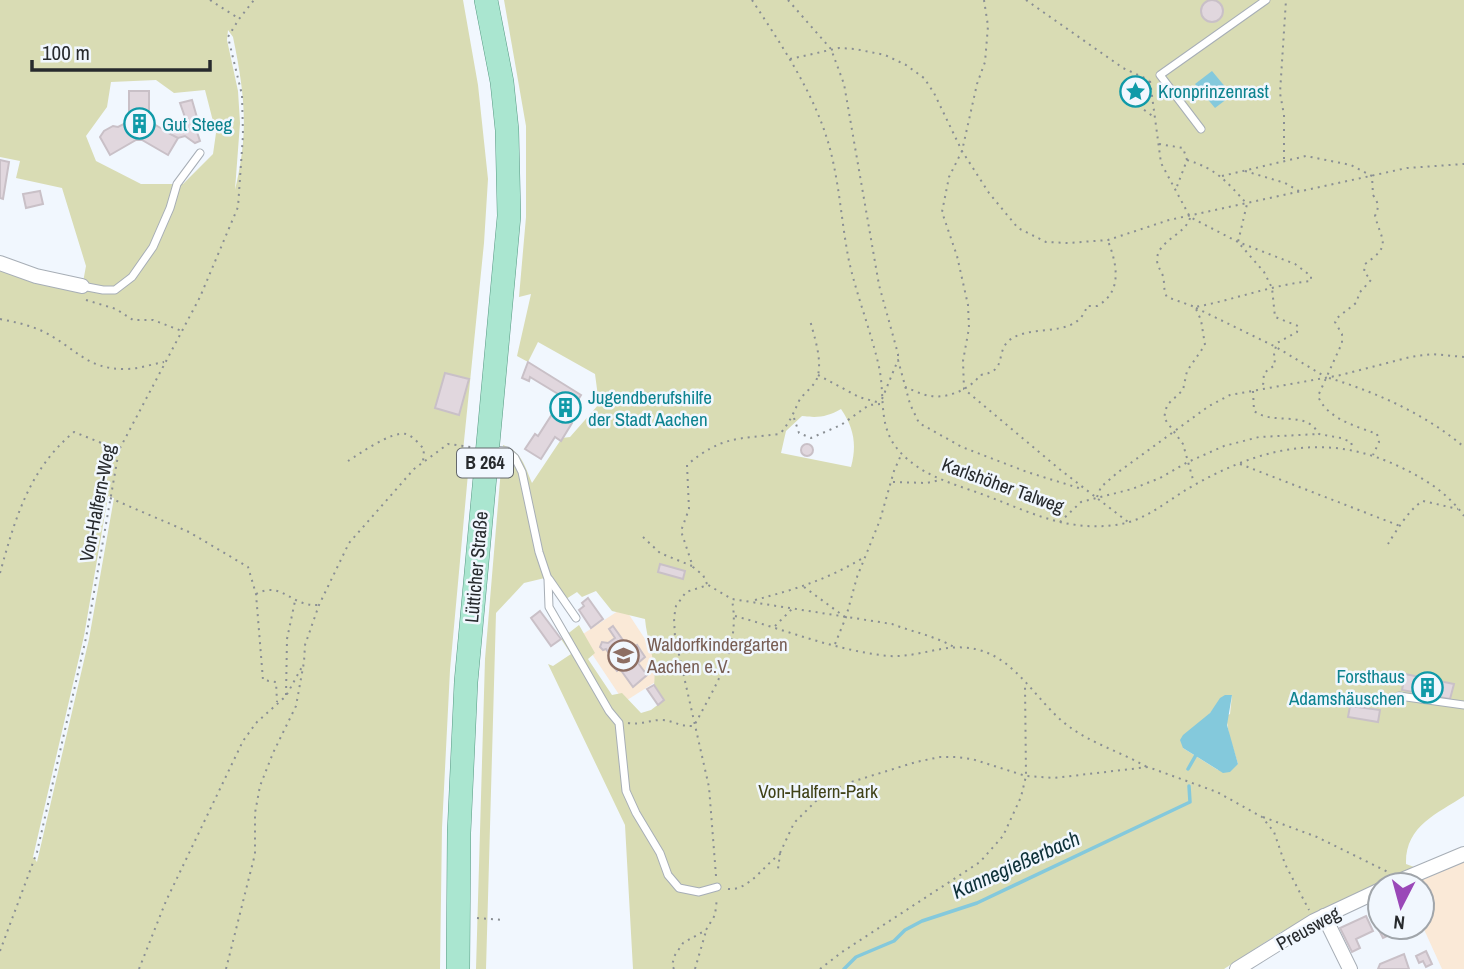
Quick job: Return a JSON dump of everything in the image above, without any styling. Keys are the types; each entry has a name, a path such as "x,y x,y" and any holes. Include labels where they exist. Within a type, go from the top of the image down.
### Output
{"main road":[{"name":"Lütticher Straße","path":"458,969 459,833 466,682 509,216 507,130 486,0"}],"street":[{"path":"0,263 82,293"},
{"path":"1422,871 1464,855"},
{"name":"Preusweg","path":"1237,969 1319,919 1366,897"},
{"path":"1319,919 1350,969"}],"lane":[{"path":"1201,129 1160,75 1266,0"},
{"path":"82,293 115,290 132,277 153,247 177,184 200,152"},
{"path":"486,450 507,452 519,464 539,552 548,579 549,607 609,711 620,723 626,791 660,853 668,875 679,888 690,892 717,887"},
{"path":"548,579 576,618"},
{"path":"1399,696 1464,705"}],"path":[{"path":"210,0 239,19"},
{"name":"Von-Halfern-Weg","path":"0,951 37,852 86,638 119,450 200,297 238,207 243,135 242,95 228,38 254,0"},
{"name":"Karlshöher Talweg","path":"752,0 790,59 822,122 832,157 848,257 879,368 881,404 890,439 901,454 917,467 941,480 1060,522 1095,526 1129,522 1195,485 1270,452 1295,447 1316,447 1373,455 1406,469 1434,486 1464,516"},
{"path":"788,0 831,49 846,94 879,285 905,387 919,424 962,447 1027,472 1085,490"},
{"path":"985,0 988,26 985,62 961,151 949,177 942,212 957,256 968,305 969,328 963,361 964,389 1085,490 1129,522"},
{"path":"1026,0 1123,68 1150,81"},
{"path":"1283,161 1284,115 1280,93 1286,0"},
{"path":"790,59 831,49 855,49 885,55 906,65 924,78 934,93 961,151 978,179 1018,228 1046,242 1108,240 1169,220 1407,168 1464,164"},
{"path":"1150,81 1161,163 1190,217 1238,242 1294,264 1311,276 1311,281 1195,307"},
{"path":"1150,81 1144,87 1138,102 1140,107 1154,117"},
{"path":"1158,144 1182,148 1187,160 1175,190"},
{"path":"1222,176 1306,156 1351,165 1372,176"},
{"path":"1187,160 1222,176 1247,204"},
{"path":"1244,171 1285,183 1300,192"},
{"path":"1372,176 1373,195 1378,200 1379,207 1375,216 1382,233 1382,246 1376,256 1365,264 1364,272 1371,280 1360,292 1356,303 1335,322 1342,334 1342,343 1318,396 1321,404 1334,416 1377,433 1379,442 1373,455"},
{"path":"1238,242 1247,204"},
{"path":"1190,217 1188,223 1174,235 1157,257 1167,298 1195,307 1276,347 1326,377 1358,386 1392,403 1447,432 1464,447"},
{"path":"905,387 936,397 964,389 975,383 981,375 997,370 1004,345 1016,336 1071,326 1080,321 1087,306 1103,303 1112,293 1116,261 1108,240"},
{"path":"1238,242 1264,272 1272,288 1275,317 1296,324 1299,328 1297,332 1280,340 1276,347 1275,365 1264,373 1264,388"},
{"path":"82,293 133,320 153,320 182,331"},
{"path":"1195,307 1201,320 1205,345 1187,371 1183,390 1167,405 1164,418 1183,444 1195,485"},
{"path":"0,319 22,323 45,332 82,358 106,368 128,370 165,362"},
{"path":"693,567 681,531 689,509 687,465 704,450 737,437 780,434 793,417 800,398 811,388 818,375 816,346 810,320"},
{"path":"1097,497 1101,487 1173,431 1230,395 1326,377 1410,357 1464,357"},
{"path":"881,404 898,360"},
{"path":"818,375 859,397 881,404"},
{"path":"1253,390 1254,411 1259,415 1278,420 1305,421 1319,434"},
{"path":"793,417 799,433 811,438 841,425 869,405 881,404"},
{"path":"0,573 16,515 31,485 57,446 74,432 119,450"},
{"path":"348,461 391,436 405,434 414,438 424,449 423,463"},
{"path":"1060,522 1082,502 1132,489 1224,446 1259,437 1319,434 1351,442 1354,451"},
{"path":"226,969 255,854 255,813 260,786 296,706 305,645 319,605 349,543 414,469 448,444 486,450"},
{"path":"834,646 901,454"},
{"path":"1239,464 1400,526"},
{"path":"892,482 928,483 941,480"},
{"path":"110,498 189,532 248,567 256,594 263,680 275,682 278,703"},
{"path":"1388,544 1414,506 1423,501 1459,509"},
{"path":"643,537 660,554 693,567 703,575 708,585 732,599 892,624 938,638 954,647"},
{"path":"751,601 831,577 864,558"},
{"path":"695,969 706,930 715,915 717,887 709,787 675,637 674,618 676,606 686,592 708,585"},
{"path":"804,587 846,617"},
{"path":"256,594 267,589 280,591 307,606 319,605"},
{"path":"694,726 726,667 735,615 732,599"},
{"path":"286,696 287,639 295,601"},
{"path":"775,627 794,607"},
{"path":"735,615 859,652 913,656 954,647 991,654 1025,682 1067,725 1148,767 1217,792 1262,817 1317,837 1387,871"},
{"path":"139,969 166,901 243,741 256,723 286,696 304,662"},
{"path":"820,969 979,862 1003,836 1021,797 1026,776 1025,682"},
{"path":"620,723 641,725 663,720 682,727 694,726"},
{"path":"778,869 779,854 794,823 810,806 833,790 864,777 940,757 972,759 1026,776 1054,778 1148,767"},
{"path":"1262,817 1274,832 1285,863 1319,919"},
{"path":"717,887 733,890 754,879 779,854"},
{"path":"458,918 504,919"},
{"path":"674,969 672,965 675,955 683,943 706,930"}],"shaded area":[{"name":"Waldorfkindergarten Aachen e.V.","path":"624,607 668,674 624,702 580,636"},
{"path":"1464,861 1464,969 1442,969 1429,941 1436,941 1436,873"}],"green space":[{"path":"0,0 463,0 478,85 488,179 463,451 470,452 450,670 442,828 440,969 0,969 0,271 81,293 86,266 62,188 16,178 20,161 0,157","holes":["228,30 233,37 244,114 242,150 235,190 240,123 238,91 227,40","156,80 174,93 205,90 216,133 213,154 183,184 141,184 96,161 86,136 107,107 111,82","108,496 114,498 89,639 37,862 33,857 84,636"]},
{"name":"Von-Halfern-Park","path":"504,0 1464,0 1464,796 1434,815 1417,831 1407,851 1406,864 1414,867 1406,871 1366,871 1366,890 1281,932 1224,969 633,969 625,825 548,664 553,666 571,654 561,639 579,625 595,653 588,659 612,695 622,693 641,713 651,710 664,700 654,685 654,669 645,619 612,611 596,591 582,597 577,592 566,599 549,577 524,583 496,613 486,969 476,969 485,659 503,445 519,455 532,483 562,438 570,437 599,404 595,374 538,342 528,362 517,356 531,294 519,297 526,217 526,126","holes":["841,409 849,423 854,451 851,467 781,453 786,431 802,416 822,416","1232,695 1230,714 1226,716 1229,735 1238,764 1218,770 1183,748 1218,703"]}],"water":[{"path":"1212,71 1232,95 1215,108 1195,84"},
{"path":"1225,695 1232,695 1227,725 1238,764 1230,772 1223,773 1183,748 1180,740 1210,713"}],"building":[{"path":"1212,0 1220,3 1223,11 1220,19 1212,22 1204,19 1201,11 1204,3"},
{"name":"Gut Steeg","path":"129,91 149,91 149,118 152,123 178,138 168,155 142,140 136,140 110,155 100,137 113,126 126,123 129,117"},
{"path":"192,100 198,121 194,123 200,141 195,143 185,136 178,138 170,134 175,127 187,123 180,103"},
{"path":"0,160 9,162 3,199 0,198"},
{"path":"40,191 43,204 26,208 23,194"},
{"name":"Jugendberufshilfe der Stadt Aachen","path":"528,362 581,395 566,419 572,423 561,441 555,437 541,459 525,449 535,434 538,436 563,397 530,377 529,381 522,378"},
{"path":"445,373 469,379 459,415 435,408"},
{"path":"807,444 813,450 807,456 801,450"},
{"path":"660,564 685,571 683,579 658,572"},
{"path":"588,598 603,619 591,628 579,610"},
{"path":"540,611 561,639 551,646 531,618"},
{"path":"613,626 630,650 637,645 645,657 638,663 647,675 633,687 620,669 617,671 613,666 616,664 606,649 600,647 602,642 608,643 615,638 609,629"},
{"name":"Forsthaus Adamshäuschen","path":"1405,674 1454,684 1450,699 1402,690"},
{"path":"654,685 664,700 658,705 647,689"},
{"path":"1350,706 1380,710 1378,722 1348,717"},
{"path":"1366,916 1366,934 1356,939 1360,948 1352,952 1340,928"},
{"path":"1426,951 1432,964 1426,967 1423,961 1419,963 1416,956"},
{"path":"1404,954 1409,969 1378,969 1380,964"}],"waterway":[{"path":"1188,769 1196,755"},
{"name":"Kannegießerbach","path":"844,969 856,957 894,941 905,930 922,921 977,903 1190,802 1189,786"}],"place":[{"name":"Kronprinzenrast","path":"1135,91"},
{"name":"Gut Steeg","path":"139,124"},
{"name":"Jugendberufshilfe der Stadt Aachen","path":"565,408"},
{"name":"Waldorfkindergarten Aachen e.V.","path":"624,655"},
{"name":"Forsthaus Adamshäuschen","path":"1428,687"}]}
